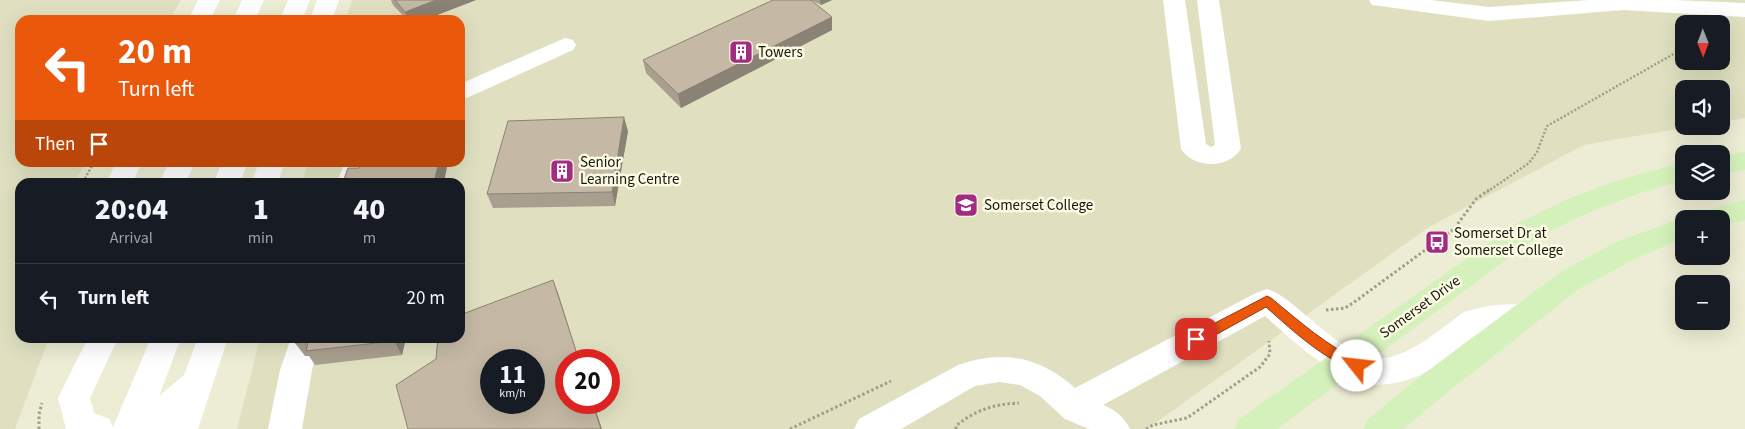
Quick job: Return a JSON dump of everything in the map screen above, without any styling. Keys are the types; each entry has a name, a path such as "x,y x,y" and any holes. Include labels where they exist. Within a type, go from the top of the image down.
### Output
{"main road":[{"path":"1730,164 1745,161"},
{"name":"Somerset Drive","path":"1251,429 1526,232 1580,204 1631,186 1675,174"},
{"path":"1730,214 1745,210"},
{"path":"1380,429 1569,281 1654,237 1675,230"}],"street":[{"path":"202,15 209,0"},
{"path":"246,15 253,0"},
{"path":"293,15 299,0"},
{"path":"323,15 328,0"},
{"path":"1174,0 1194,149 1212,157 1228,149 1208,0"},
{"path":"1380,0 1489,14 1623,4 1742,9"},
{"path":"465,91 565,45"},
{"path":"1077,414 1267,301 1305,333 1345,361 1369,371 1386,371 1413,364 1475,321 1522,316"},
{"path":"97,429 79,422 74,398 101,343"},
{"path":"130,429 164,343"},
{"path":"181,429 211,343"},
{"path":"285,429 296,370 304,343"},
{"path":"871,429 969,374 999,368 1025,372 1052,386 1077,414 1100,418 1113,429"},
{"path":"130,429 160,414 198,383"}],"path":[{"path":"1320,308 1330,311 1345,308 1454,229 1476,199 1529,163 1547,126 1675,53"},
{"path":"85,178 91,167"},
{"path":"1146,429 1148,426 1158,423 1173,422 1187,418 1260,367 1270,354 1267,335"},
{"path":"790,429 897,378"},
{"path":"956,429 956,426 971,413 986,407 1006,403 1026,405"}],"shaded area":[{"path":"0,0 181,0 172,15 15,15 15,167 83,167 77,178 15,178 15,343 47,343 15,429 0,429"},
{"name":"Somerset College","path":"352,0 1745,0 1745,118 1730,120 1730,80 1675,80 1675,129 1584,145 1429,227 1147,429 237,429 259,343 465,343 465,178 303,178 307,167 465,167 465,15 348,15"}],"building":[{"path":"395,0 436,0 405,12"},
{"name":"Towers","path":"773,0 811,0 832,17 678,94 643,60"},
{"name":"Senior Learning Centre","path":"624,117 612,192 487,194 508,121"},
{"path":"438,167 435,178 344,178 348,168"},
{"path":"553,280 575,349 555,349 555,414 596,414 601,429 408,429 396,385 436,359 438,343 465,343 465,313"},
{"path":"308,343 376,343 306,351"}],"place":[{"name":"Towers","path":"741,52"},
{"name":"Senior Learning Centre","path":"562,171"},
{"name":"Somerset College","path":"966,205"},
{"name":"Somerset Dr at Somerset College","path":"1437,242"}],"route":[{"path":"1196,339 1267,301 1305,333 1345,361 1357,366"}]}
